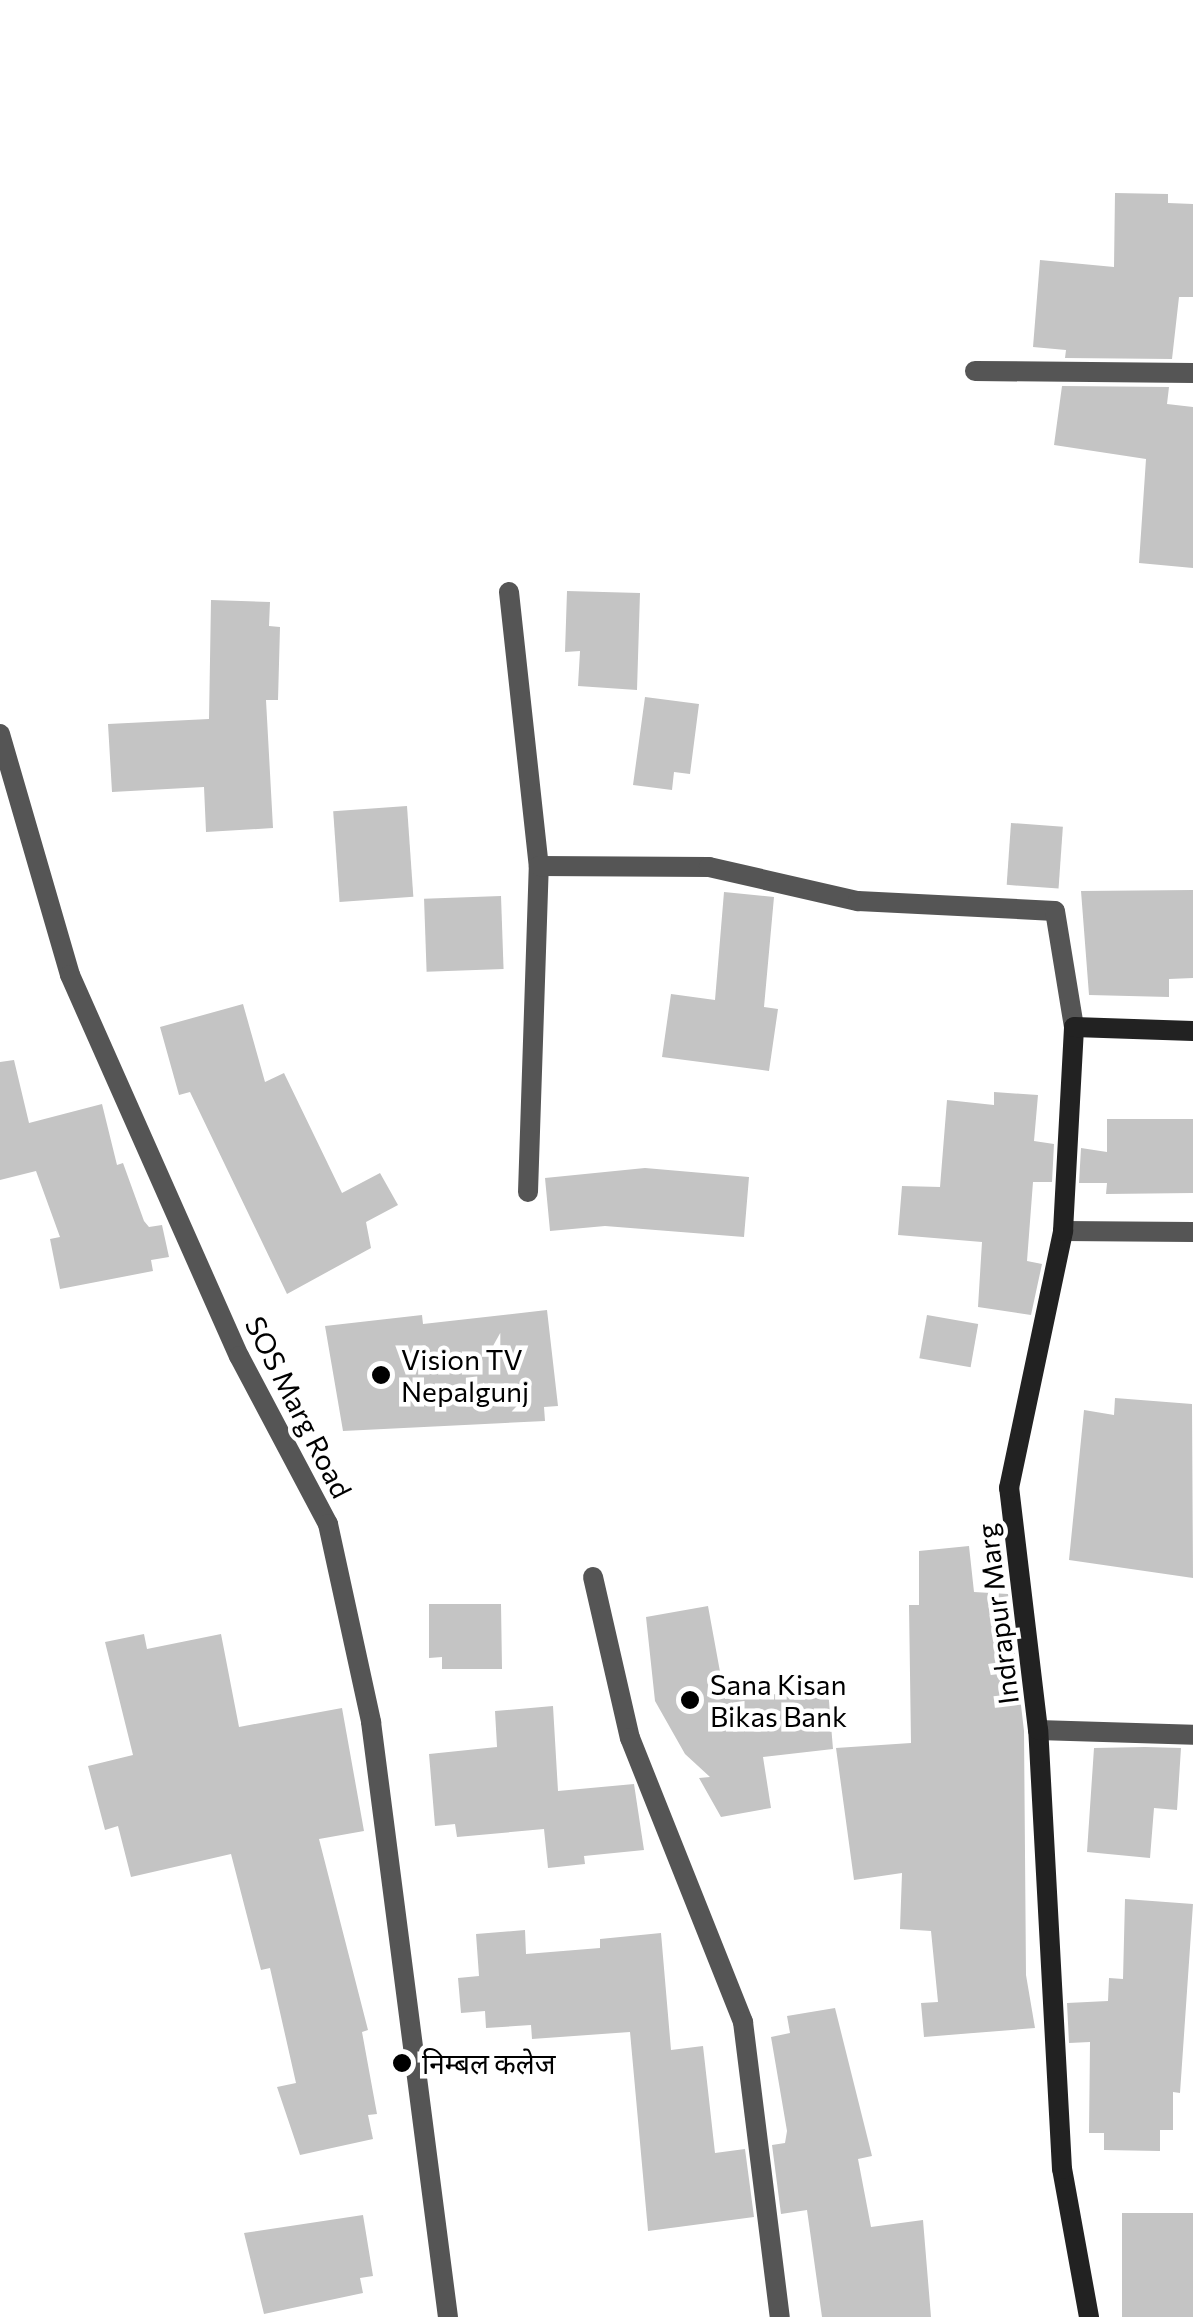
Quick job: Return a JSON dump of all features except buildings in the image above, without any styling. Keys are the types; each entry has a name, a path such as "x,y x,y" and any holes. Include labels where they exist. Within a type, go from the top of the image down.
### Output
{"street":[{"path":"975,371 1193,373"},
{"path":"509,592 539,866 528,1192"},
{"name":"SOS Marg Road","path":"0,734 70,974 238,1356 328,1524 371,1722 448,2317"},
{"path":"539,866 708,867 858,901 1055,911 1074,1027 1193,1031"},
{"name":"Indrapur Marg","path":"1074,1027 1063,1231 1009,1488 1038,1730 1062,2170 1089,2317"},
{"path":"1063,1231 1193,1232"},
{"path":"592,1578 630,1738 743,2022 780,2317"},
{"path":"1038,1730 1193,1735"}],"place":[{"name":"Vision TV Nepalgunj","path":"381,1375"},
{"name":"Sana Kisan Bikas Bank","path":"690,1700"},
{"name":"निम्बल कलेज","path":"402,2063"}]}
